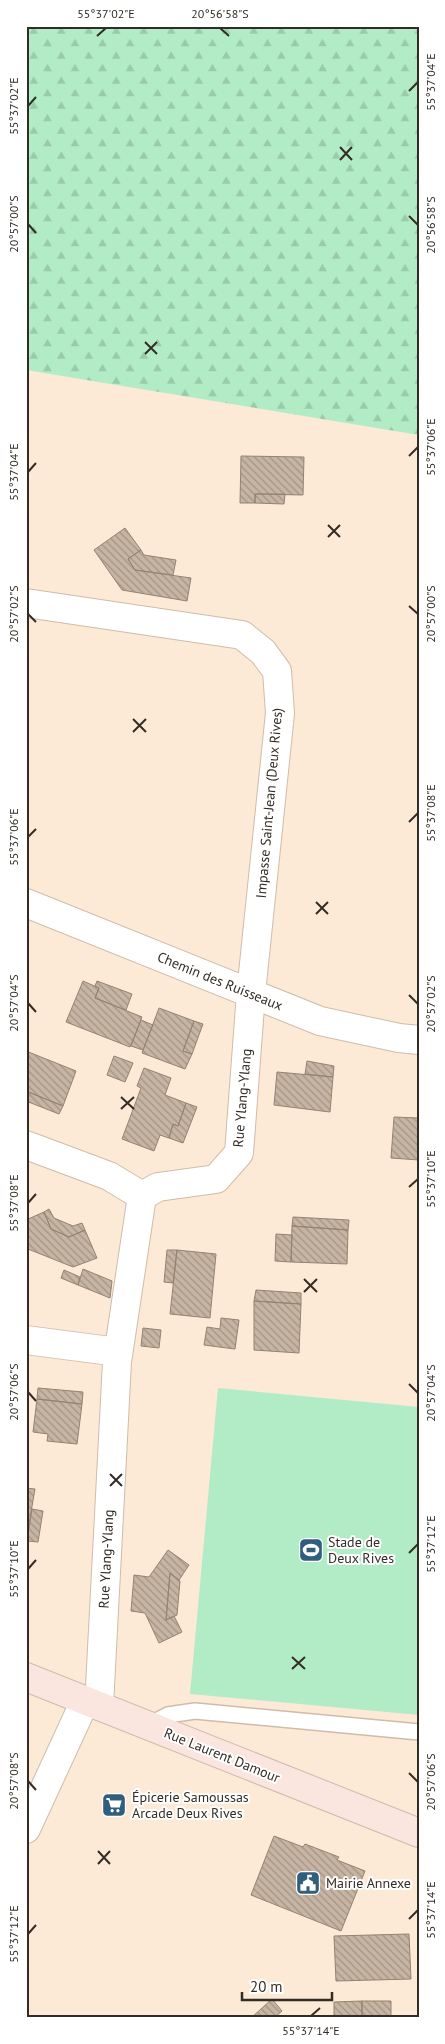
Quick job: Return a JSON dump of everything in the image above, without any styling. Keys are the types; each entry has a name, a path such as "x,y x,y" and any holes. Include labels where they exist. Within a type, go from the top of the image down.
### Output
{"street":[{"name":"Impasse Saint-Jean (Deux Rives)","path":"26,603 242,636 263,652 277,671 280,713 251,994"},
{"name":"Chemin des Ruisseaux","path":"26,903 320,1021 399,1038 419,1040"},
{"name":"Rue Ylang-Ylang","path":"92,1703 118,1352 142,1196 158,1187 216,1179 239,1153 251,994"},
{"path":"26,1145 110,1176 142,1196"},
{"path":"26,1340 118,1352"},
{"name":"Rue Laurent Damour","path":"26,1677 419,1833"},
{"path":"26,1829 92,1703"}],"lane":[{"path":"147,1726 168,1715 195,1711 419,1732"}],"green space":[{"path":"26,26 419,26 419,435 26,370"},
{"name":"Stade de Deux Rives","path":"218,1388 419,1407 419,1715 190,1694"}],"building":[{"path":"241,456 304,457 303,495 255,494 255,503 240,503"},
{"path":"255,494 285,494 284,504 255,503"},
{"path":"125,528 141,550 128,559 135,570 191,578 187,601 122,590 94,550"},
{"path":"141,550 144,555 176,560 173,575 135,570 128,559"},
{"path":"83,981 99,988 95,998 142,1017 130,1047 66,1022"},
{"path":"97,981 132,994 126,1010 95,998 99,988 95,986"},
{"path":"159,1008 194,1021 183,1051 192,1054 185,1069 142,1053"},
{"path":"141,1020 153,1025 143,1050 131,1046"},
{"path":"194,1021 203,1024 192,1054 183,1051"},
{"path":"26,1051 76,1071 63,1106 26,1091"},
{"path":"114,1056 133,1063 125,1082 107,1075"},
{"path":"307,1061 334,1066 333,1077 305,1074"},
{"path":"144,1068 171,1078 165,1095 186,1103 178,1126 173,1124 169,1138 160,1135 154,1151 122,1139 141,1088 137,1086"},
{"path":"277,1072 333,1077 330,1112 274,1105"},
{"path":"26,1091 63,1106 59,1114 26,1101"},
{"path":"186,1103 197,1107 183,1143 169,1138 173,1124 178,1126"},
{"path":"394,1117 419,1118 419,1160 391,1158"},
{"path":"49,1209 54,1218 73,1226 82,1223 85,1230 69,1237 51,1229 44,1212"},
{"path":"44,1212 51,1229 69,1237 85,1230 97,1258 73,1267 28,1249 26,1250 26,1220"},
{"path":"293,1217 349,1220 348,1230 292,1226"},
{"path":"292,1226 348,1230 347,1264 291,1262"},
{"path":"276,1234 292,1235 291,1262 275,1261"},
{"path":"167,1250 177,1250 173,1283 164,1282"},
{"path":"177,1250 216,1254 210,1318 170,1314"},
{"path":"83,1269 112,1281 110,1298 78,1285"},
{"path":"64,1270 80,1277 78,1285 61,1278"},
{"path":"256,1290 301,1293 301,1304 254,1301"},
{"path":"254,1301 301,1304 299,1353 254,1350"},
{"path":"221,1318 239,1320 235,1349 204,1345 207,1327 220,1329"},
{"path":"143,1328 161,1330 159,1348 141,1346"},
{"path":"38,1388 83,1392 82,1404 37,1399"},
{"path":"37,1399 82,1404 77,1444 47,1441 48,1434 33,1432"},
{"path":"26,1488 35,1489 26,1541"},
{"path":"32,1509 43,1511 38,1542 27,1541"},
{"path":"168,1550 189,1565 179,1580 170,1573 166,1620 174,1616 182,1632 159,1643 145,1613 131,1611 134,1575 149,1577"},
{"path":"170,1573 180,1581 177,1615 166,1620"},
{"name":"Mairie Annexe","path":"274,1836 303,1847 305,1844 339,1857 337,1860 365,1871 341,1931 251,1895"},
{"path":"409,1934 411,1979 336,1981 334,1936"},
{"path":"272,1999 282,2011 274,2018 251,2018"},
{"path":"362,2001 391,2001 391,2018 362,2018"},
{"path":"362,2001 362,2018 334,2018 334,2002"}],"place":[{"name":"Stade de Deux Rives","path":"311,1550"},
{"name":"Épicerie Samoussas Arcade Deux Rives","path":"114,1805"},
{"name":"Mairie Annexe","path":"308,1883"}]}
